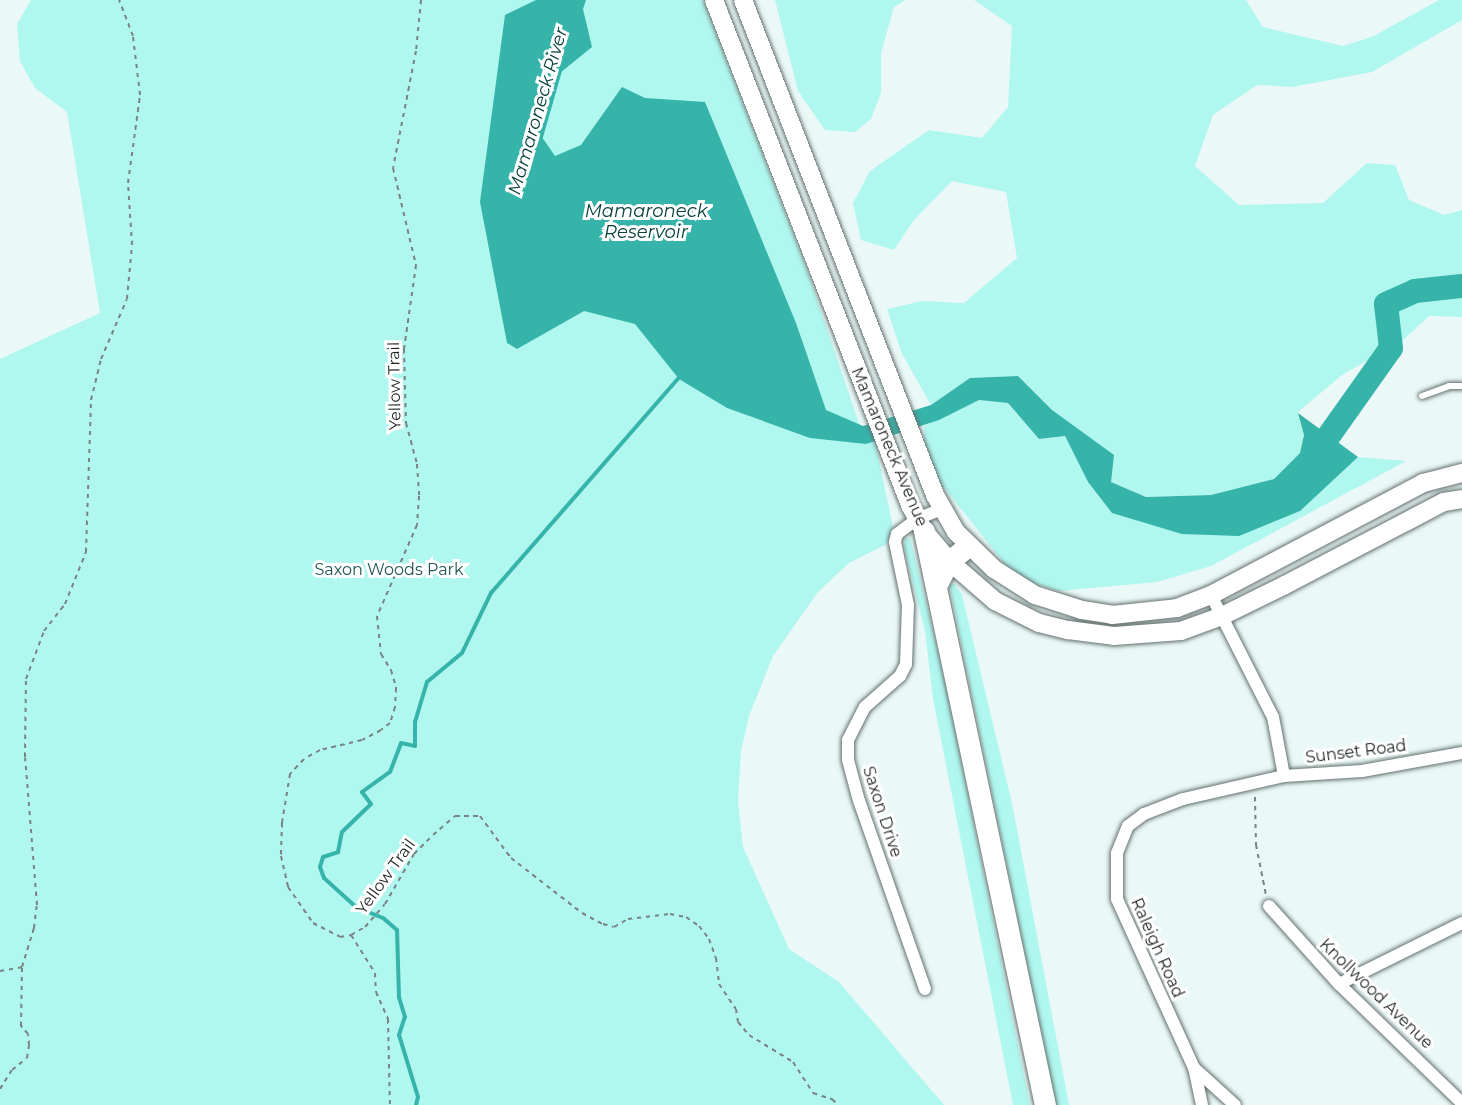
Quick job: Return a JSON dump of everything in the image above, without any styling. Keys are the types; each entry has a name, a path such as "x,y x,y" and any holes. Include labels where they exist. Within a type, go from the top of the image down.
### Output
{"highway":[{"path":"921,525 936,586 1045,1105"},
{"path":"936,586 949,561 968,546"}],"main road":[{"name":"Mamaroneck Avenue","path":"714,0 884,442 921,525 949,561 995,601 1039,623 1068,630 1114,636 1181,631 1222,616 1426,511 1462,499"},
{"name":"Mamaroneck Avenue","path":"743,0 896,403 942,509 968,546 1035,595 1082,610 1112,615 1177,608 1211,595 1423,483 1462,473"}],"street":[{"name":"Saxon Drive","path":"925,989 848,760 848,740 866,707 900,676 906,664 908,605 895,542 897,534 921,525 942,509"},
{"path":"1211,595 1273,717 1284,776"},
{"name":"Sunset Road","path":"1254,783 1284,776 1362,771 1462,753"},
{"name":"Raleigh Road","path":"1202,1105 1194,1068 1120,908 1117,853 1128,825 1144,813 1183,799 1254,783"},
{"name":"Knollwood Avenue","path":"1269,906 1339,984 1462,1103"},
{"path":"1339,984 1462,923"},
{"path":"1194,1068 1235,1105"}],"lane":[{"path":"1422,396 1449,386 1462,386"}],"path":[{"path":"0,1089 12,1070 27,1058 28,1035 21,1026 22,966 34,928 37,905 24,757 26,679 44,632 65,604 86,552 91,400 101,359 127,299 132,245 128,183 140,95 134,36 120,0"},
{"name":"Yellow Trail","path":"421,0 416,51 393,168 416,266 404,349 406,423 417,464 419,496 417,525 377,616 381,654 392,670 396,688 395,707 390,723 381,730 304,759 290,774 282,823 281,856 288,887 296,903 327,933 340,938 351,935 365,927 385,904 414,854 433,835 455,816 468,813 480,816 511,858 582,914 614,927 628,919 670,914 686,917 699,926 709,939 716,958 719,984 736,1009 738,1023 749,1035 793,1062 813,1094 832,1099 838,1105"},
{"path":"1254,783 1256,845 1269,906"},
{"path":"351,935 375,973 376,992 388,1019 390,1105"},
{"path":"0,971 22,966"}],"green space":[{"name":"Saxon Woods Park","path":"31,0 703,0 807,270 866,444 875,441 893,527 887,544 849,563 818,592 773,656 749,716 741,751 738,801 743,847 789,949 839,982 944,1105 0,1105 0,359 100,313 67,112 35,88 20,61 17,24"},
{"path":"775,0 906,0 894,7 881,53 881,93 871,119 855,132 825,130 798,91"},
{"path":"974,0 1246,0 1263,27 1343,46 1374,36 1439,0 1462,0 1462,20 1372,72 1292,87 1257,85 1213,115 1195,166 1239,205 1323,203 1367,163 1395,165 1409,200 1444,215 1462,210 1462,317 1429,316 1403,340 1342,375 1298,412 1304,435 1300,453 1274,479 1211,495 1146,497 1111,482 1052,410 1018,376 970,378 931,405 902,354 887,309 922,301 964,303 1017,258 1006,192 952,181 913,221 894,250 861,240 853,203 870,171 929,130 982,138 1008,107 1012,26"},
{"path":"979,400 1008,403 1039,439 1065,436 1088,482 1112,513 1336,474 1358,457 1406,461 1211,566 1157,582 1059,591 1016,578 938,480 925,449 924,426"},
{"path":"910,538 943,672 1030,1105 1013,1105 933,699 925,631 904,547 905,539"},
{"path":"949,583 955,584 962,595 1012,803 1069,1105 1056,1105"}],"water":[{"name":"Mamaroneck Reservoir","path":"536,0 586,0 583,9 592,47 539,90 535,127 555,156 581,145 622,87 645,98 705,102 796,323 826,410 863,426 931,405 970,378 1018,376 1052,410 1114,455 1111,482 1146,497 1211,495 1274,479 1300,453 1304,435 1298,413 1358,457 1300,511 1239,536 1182,534 1112,513 1088,482 1065,436 1039,439 1008,403 979,400 939,420 866,444 810,438 727,408 679,379 635,324 584,311 517,349 507,343 480,202 505,15"}],"waterway":[{"name":"Mamaroneck River","path":"526,153 570,0"},
{"name":"Mamaroneck River","path":"1311,461 1391,348 1386,304 1415,291 1462,286"},
{"path":"416,1105 418,1097 399,1035 405,1017 399,997 397,930 383,918 356,907 324,878 320,867 323,857 338,852 342,832 371,804 362,792 390,772 401,743 415,746 415,722 427,682 462,653 491,593 681,375"}]}
